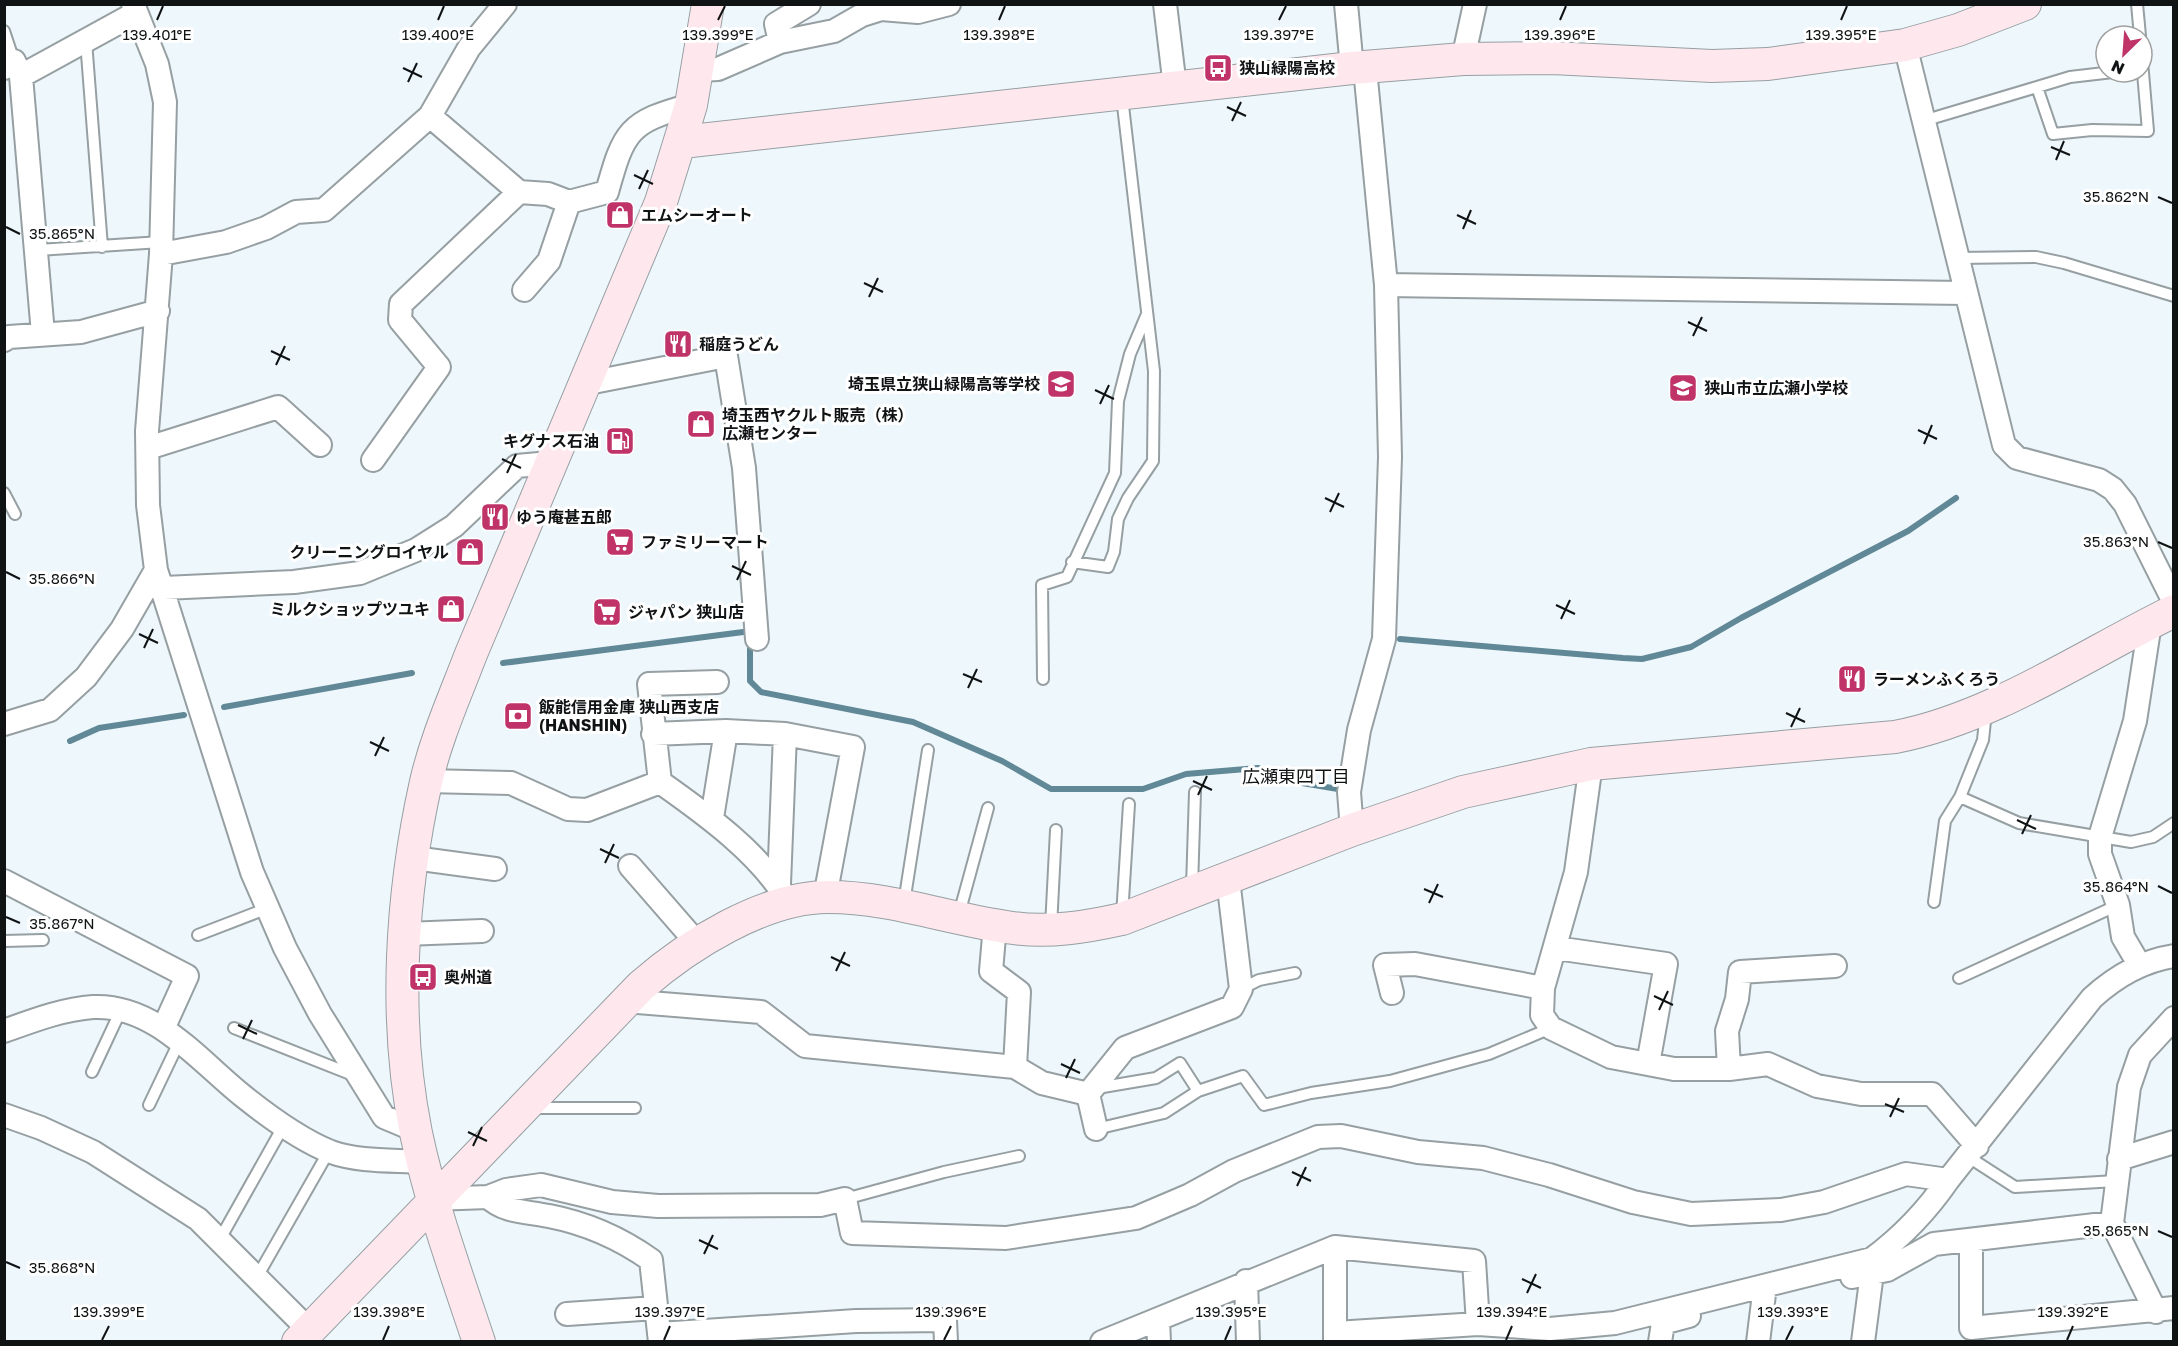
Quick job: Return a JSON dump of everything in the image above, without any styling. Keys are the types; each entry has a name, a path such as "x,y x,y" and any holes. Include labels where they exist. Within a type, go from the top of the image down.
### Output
{"street":[{"path":"161,248 226,242 266,228 296,212 324,210 430,116 469,48 505,4"},
{"path":"478,1341 422,1162 408,1083 404,1025 405,934 414,858 427,781 450,708 550,463 661,202 682,142 691,105 699,70 708,4"},
{"path":"780,42 776,24 809,4"},
{"path":"699,70 718,69 780,42 834,31 862,15 881,9 918,12 948,4"},
{"path":"1165,4 1175,87"},
{"path":"1346,4 1358,69 1386,285 1390,457 1384,639 1359,730 1349,792 1352,830"},
{"path":"1463,59 1475,4"},
{"path":"682,142 1175,87 1463,59 1552,58 1712,66 1767,64 1905,45 1958,30 2025,4"},
{"path":"43,334 38,250 13,68 86,39 134,9 157,64 165,102 158,311 148,448 148,505 160,579 252,873 268,908 315,1005 384,1117 416,1130"},
{"path":"1905,45 2004,445 2017,458 2099,480 2113,489 2125,504 2174,602"},
{"path":"430,116 519,192 548,194 568,201 607,192 622,142 632,130 664,112 691,105"},
{"path":"373,460 439,367 400,320 401,304 519,192"},
{"path":"524,290 549,261 568,201"},
{"path":"1386,285 1965,294"},
{"path":"4,340 9,337 81,332 158,311"},
{"path":"583,384 726,356 744,468 757,639"},
{"path":"148,448 278,407 320,445"},
{"path":"160,579 294,582 360,573 416,550 454,526 517,466 550,463"},
{"path":"4,724 50,710 86,676 160,579"},
{"path":"4,1115 41,1128 93,1152 198,1219 257,1277 304,1336 625,1001 663,967 697,943 740,921 784,894 861,898 995,925 1051,930 1086,927 1122,920 1352,830 1463,792 1591,764 1895,737 1928,730 1986,708 2162,617"},
{"path":"2140,966 2123,937 2118,905 2100,854 2100,837 2135,721 2162,617"},
{"path":"717,682 649,684 660,782 712,818 784,894"},
{"path":"653,734 726,730 785,734 853,747 825,897"},
{"path":"712,818 726,730"},
{"path":"784,894 785,734"},
{"path":"1591,764 1576,872 1543,988 1542,1015 1551,1028 1611,1057 1674,1069 1729,1069 1768,1064 1817,1086 1862,1094 1932,1094 1972,1151"},
{"path":"427,781 511,783 568,809 587,810 660,782"},
{"path":"414,858 495,870"},
{"path":"630,866 697,943"},
{"path":"1096,1129 1091,1091 1125,1048 1232,1007 1241,989 1228,879"},
{"path":"4,881 186,976 172,1034"},
{"path":"995,925 991,971 1020,992 1015,1068"},
{"path":"405,934 482,931"},
{"path":"1556,948 1666,964 1648,1064"},
{"path":"1335,1247 1335,1337 1478,1324 1549,1335 1615,1323 1872,1259 1908,1230 1927,1210 1948,1180 2092,998 2113,978 2140,966 2174,956"},
{"path":"1392,993 1385,965 1415,964 1543,988"},
{"path":"1729,1069 1727,1031 1737,999 1740,972 1835,966"},
{"path":"625,1001 761,1012 806,1046 1015,1068 1042,1083 1091,1091"},
{"path":"4,1032 43,1017 93,1007 121,1010 172,1034 242,1095 284,1125 329,1151 346,1157 422,1162"},
{"path":"1971,1240 1971,1328 2165,1310 2112,1223 2128,1087 2140,1055 2174,1018"},
{"path":"433,1199 488,1197 506,1190 541,1185 612,1202 658,1206 820,1205 845,1199 852,1233 1006,1238 1136,1218 1190,1196 1234,1171 1318,1137 1341,1136 1418,1152 1483,1158 1549,1175 1633,1202 1691,1214 1781,1210 1824,1202 1906,1174 1948,1180"},
{"path":"2118,1170 2174,1143"},
{"path":"488,1197 499,1208 550,1216 622,1239 651,1260 660,1338 856,1331 945,1320 945,1341"},
{"path":"1660,1341 1663,1323 1764,1294 1887,1270 1934,1244 2112,1223"},
{"path":"1102,1341 1159,1331 1246,1281 1335,1247 1474,1261 1478,1324"},
{"path":"1863,1341 1872,1274"},
{"path":"1246,1281 1248,1341"},
{"path":"1758,1341 1764,1294"},
{"path":"567,1314 656,1308"}],"lane":[{"path":"2137,4 2139,24"},
{"path":"4,31 13,68"},
{"path":"86,39 102,247"},
{"path":"1923,121 2070,77 2094,74"},
{"path":"2037,87 2053,134 2092,130 2148,131 2143,84"},
{"path":"1072,562 1108,567 1114,552 1118,519 1128,498 1152,461 1154,370 1121,94"},
{"path":"38,250 102,247 161,248"},
{"path":"1956,258 2036,257 2174,296"},
{"path":"1043,679 1042,585 1067,577 1115,473 1118,401 1130,354 1147,314"},
{"path":"4,493 15,514"},
{"path":"1934,902 1945,821 1960,797 1983,740 1986,708"},
{"path":"904,907 928,750"},
{"path":"1191,893 1195,792"},
{"path":"1960,797 2019,823 2131,842 2153,837 2174,823"},
{"path":"1122,920 1129,804"},
{"path":"958,917 988,808"},
{"path":"1051,930 1056,830"},
{"path":"1959,978 2118,905"},
{"path":"198,935 268,908"},
{"path":"4,941 43,940"},
{"path":"1241,989 1259,980 1295,973"},
{"path":"92,1072 121,1010"},
{"path":"234,1028 357,1076"},
{"path":"1096,1129 1164,1113 1198,1091 1243,1076 1264,1105 1311,1093 1390,1081 1489,1054 1551,1028"},
{"path":"149,1105 172,1034"},
{"path":"1091,1091 1156,1078 1180,1063 1198,1091"},
{"path":"521,1108 635,1108"},
{"path":"220,1239 284,1125"},
{"path":"257,1277 329,1151"},
{"path":"1972,1151 2015,1187 2118,1170"},
{"path":"845,1199 944,1172 1019,1156"}],"waterway":[{"path":"1400,639 1642,659 1691,647 1741,618 1908,531 1956,498"},
{"path":"503,663 751,631"},
{"path":"750,641 750,681 761,692 913,722 1002,761 1051,789 1143,789 1186,774 1258,768 1276,772 1302,783 1338,789"},
{"path":"224,707 412,673"},
{"path":"70,741 99,728 184,715"}],"place":[{"name":"狭山緑陽高校","path":"1218,68"},
{"name":"エムシーオート","path":"620,215"},
{"name":"稲庭うどん","path":"678,344"},
{"name":"埼玉県立狭山緑陽高等学校","path":"1061,384"},
{"name":"狭山市立広瀬小学校","path":"1683,388"},
{"name":"埼玉西ヤクルト販売（株） 広瀬センター","path":"701,424"},
{"name":"キグナス石油","path":"620,441"},
{"name":"ゆう庵甚五郎","path":"495,517"},
{"name":"ファミリーマート","path":"620,542"},
{"name":"クリーニングロイヤル","path":"470,552"},
{"name":"ミルクショップツユキ","path":"451,609"},
{"name":"ジャパン 狭山店","path":"607,612"},
{"name":"ラーメンふくろう","path":"1852,679"},
{"name":"飯能信用金庫 狭山西支店 (HANSHIN)","path":"518,716"},
{"name":"奥州道","path":"423,977"}],"district":[{"name":"広瀬東四丁目","path":"1296,777"}]}
